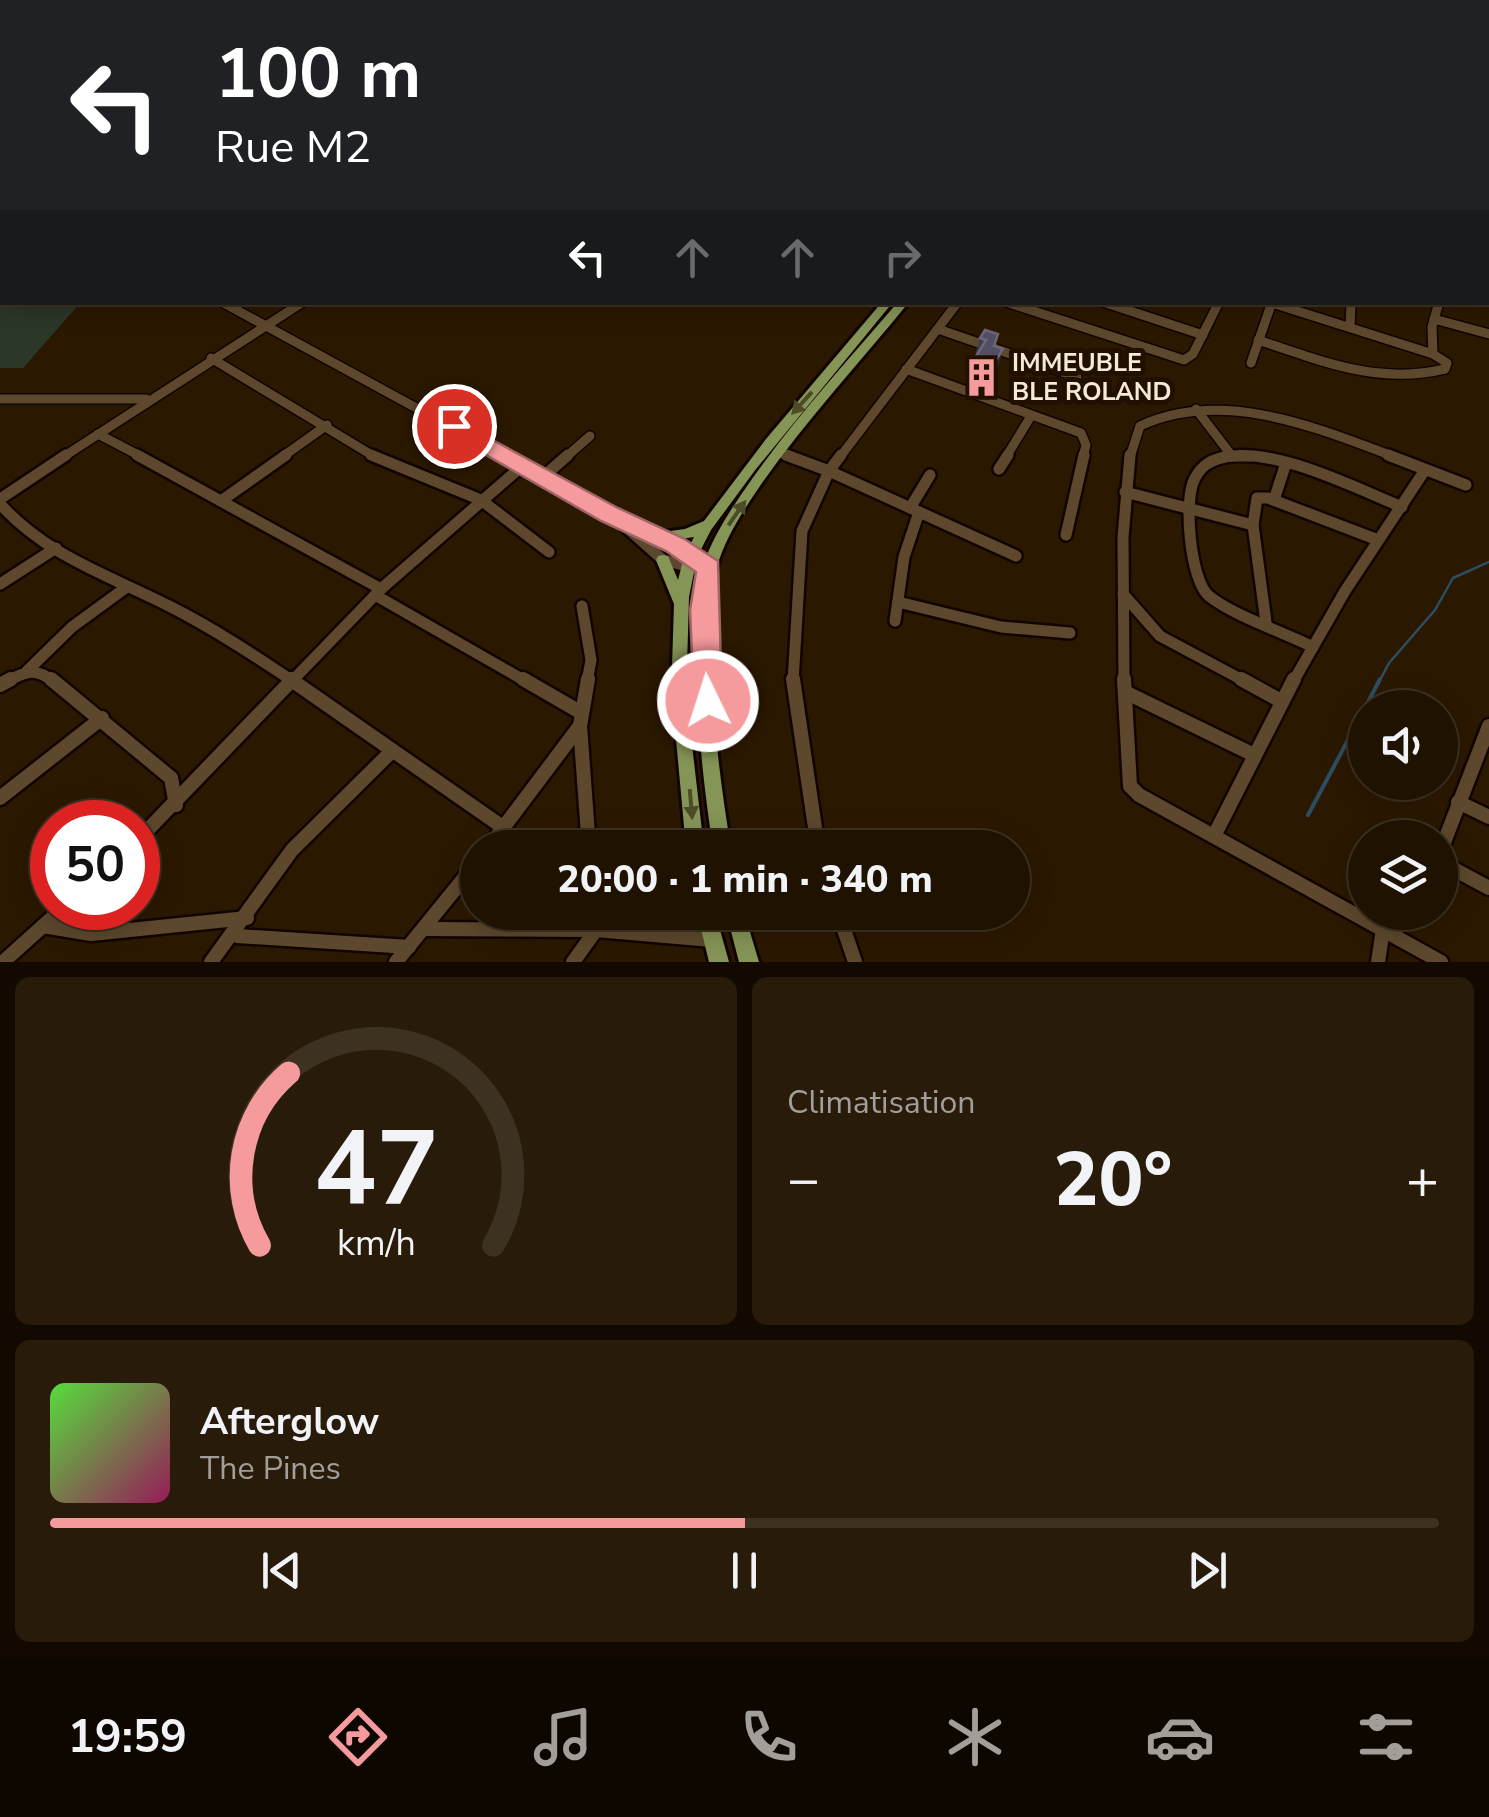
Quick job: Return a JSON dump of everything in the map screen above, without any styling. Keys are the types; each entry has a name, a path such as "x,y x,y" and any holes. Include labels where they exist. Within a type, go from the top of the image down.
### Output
{"main road":[{"path":"693,830 680,605 689,562 710,522 776,432 885,305"},
{"path":"720,830 704,646 709,568 724,531 781,453 902,305"},
{"path":"661,537 687,534 710,522"},
{"path":"663,560 680,605"},
{"path":"710,930 719,962"},
{"path":"740,930 749,962"}],"street":[{"path":"227,305 610,514 661,537 689,562"},
{"path":"298,305 147,400 0,501 12,520 124,589 194,619 290,678 390,753 504,828 580,719"},
{"path":"815,830 792,691 802,531 828,471 956,305"},
{"path":"1015,305 1171,358 1189,358 1217,305"},
{"path":"1112,305 1202,335"},
{"path":"1252,363 1271,305"},
{"path":"1258,340 1379,378 1416,378 1445,369 1446,363 1433,354 1279,305"},
{"path":"1350,326 1351,305"},
{"path":"1433,354 1435,305"},
{"path":"1434,319 1489,334"},
{"path":"938,329 1077,376"},
{"path":"211,358 376,458 482,500 550,552"},
{"path":"906,369 1081,433 1086,439 1066,534"},
{"path":"0,400 147,400"},
{"path":"1196,409 1232,456"},
{"path":"1348,910 1130,786 1122,594 1131,438 1138,427 1196,409 1263,414 1466,485"},
{"path":"998,469 1031,416"},
{"path":"221,500 327,425"},
{"path":"98,434 378,592 580,719"},
{"path":"544,476 590,436"},
{"path":"781,453 1016,556"},
{"path":"1313,647 1208,595 1199,586 1194,573 1192,482 1200,468 1249,454 1402,507"},
{"path":"1274,500 1286,464"},
{"path":"160,820 290,678 378,592 522,466"},
{"path":"1214,836 1281,701 1402,507 1406,491 1425,470"},
{"path":"895,621 915,510 930,475"},
{"path":"1125,492 1253,525"},
{"path":"1266,622 1253,525 1257,498 1274,500 1378,540"},
{"path":"610,514 663,560 709,568"},
{"path":"0,584 56,548"},
{"path":"0,685 28,671 72,628 124,589"},
{"path":"1122,594 1160,636 1281,701"},
{"path":"898,602 1001,627 1070,633"},
{"path":"582,606 591,660 580,719 588,830"},
{"path":"28,671 42,671 170,778 176,805"},
{"path":"1126,693 1254,756"},
{"path":"0,798 102,718"},
{"path":"1489,726 1441,856 1448,866 1489,888"},
{"path":"212,962 237,936 278,867 300,840 390,753"},
{"path":"1458,802 1489,818"},
{"path":"396,962 460,884"},
{"path":"160,928 247,918"},
{"path":"425,929 460,929"},
{"path":"3,962 39,930"},
{"path":"76,930 108,934 143,930"},
{"path":"573,962 596,930 712,940"},
{"path":"844,930 855,962"},
{"path":"1378,962 1383,930"},
{"path":"1385,930 1442,962"},
{"path":"237,936 409,947"}],"green space":[{"path":"0,305 78,305 23,368 0,368"}],"building":[{"path":"985,330 998,334 994,346 1003,349 992,367 974,360 986,340 980,338"}],"waterway":[{"path":"1379,682 1389,663 1435,610 1453,578 1489,562"},
{"path":"1374,690 1380,679"},
{"path":"1308,815 1348,740"}],"place":[{"name":"IMMEUBLE BLE ROLAND","path":"982,377"}],"route":[{"path":"454,426 610,514 675,544 709,568 703,610 708,701"}]}
